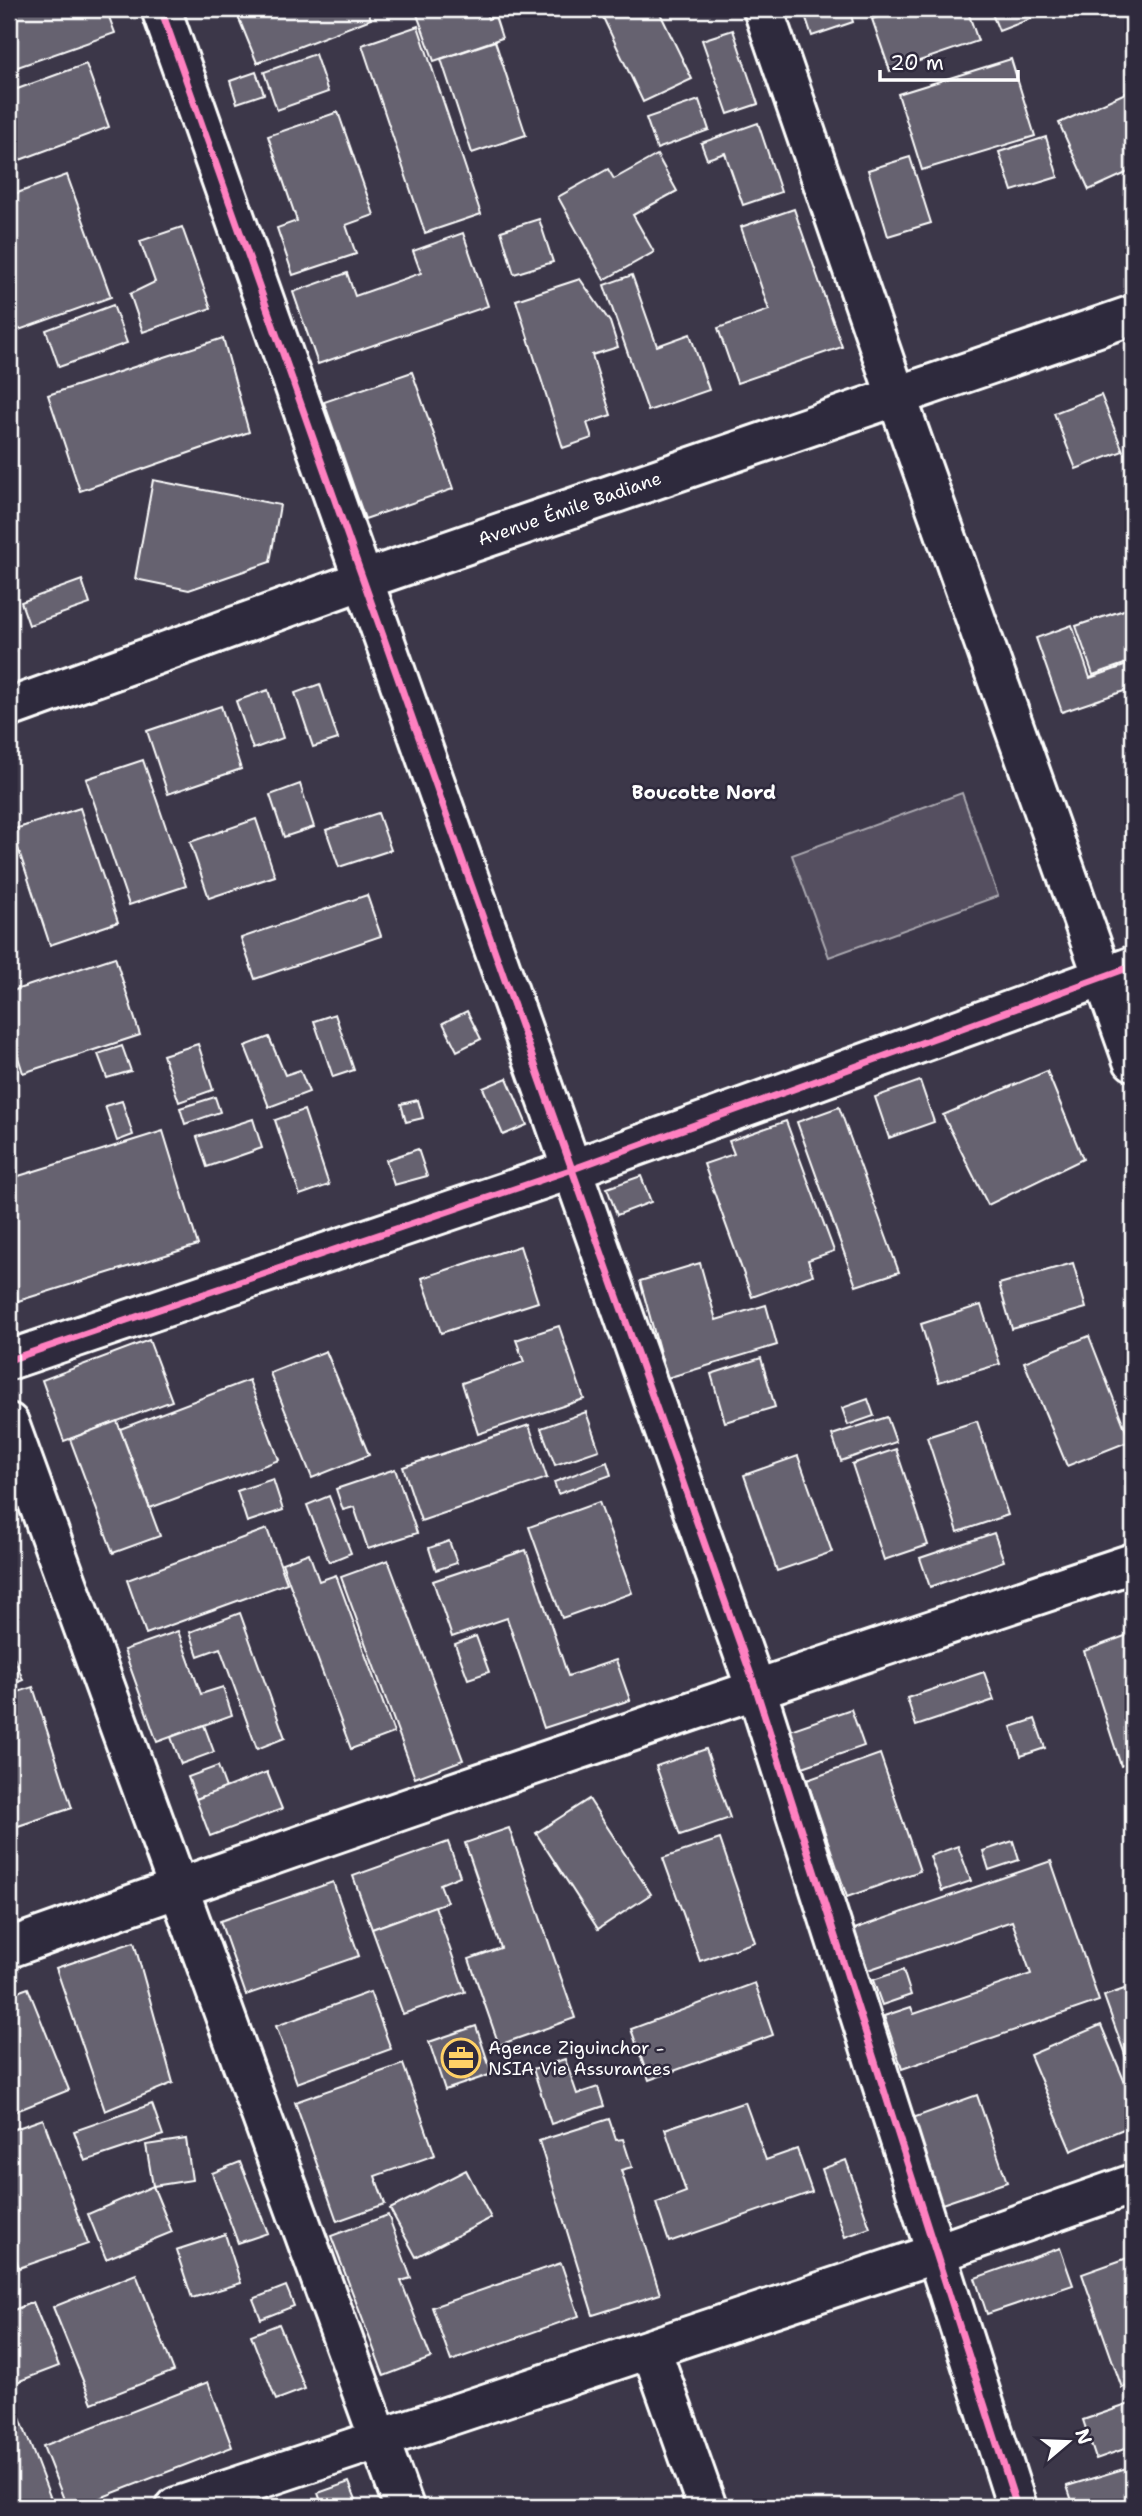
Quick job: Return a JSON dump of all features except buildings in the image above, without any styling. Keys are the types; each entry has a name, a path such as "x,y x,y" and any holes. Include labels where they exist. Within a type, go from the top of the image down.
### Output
{"street":[{"path":"161,9 756,1689 1017,2507"},
{"path":"763,9 896,395 1118,972 1133,1061"},
{"name":"Avenue Émile Badiane","path":"9,708 363,580 1133,315"},
{"path":"9,1360 573,1169 1118,972"},
{"path":"9,1423 404,2507"},
{"path":"9,1948 756,1689 1133,1563"},
{"path":"176,2507 937,2253 1133,2184"},
{"path":"651,2348 707,2507"}],"shaded area":[{"path":"962,793 998,896 829,957 792,855"}],"cycle path":[{"path":"161,9 756,1689 1017,2507"},
{"path":"9,1360 573,1169 1133,966"}],"place":[{"name":"Agence Ziguinchor - NSIA Vie Assurances","path":"461,2058"}],"district":[{"name":"Boucotte Nord","path":"704,792"}]}
